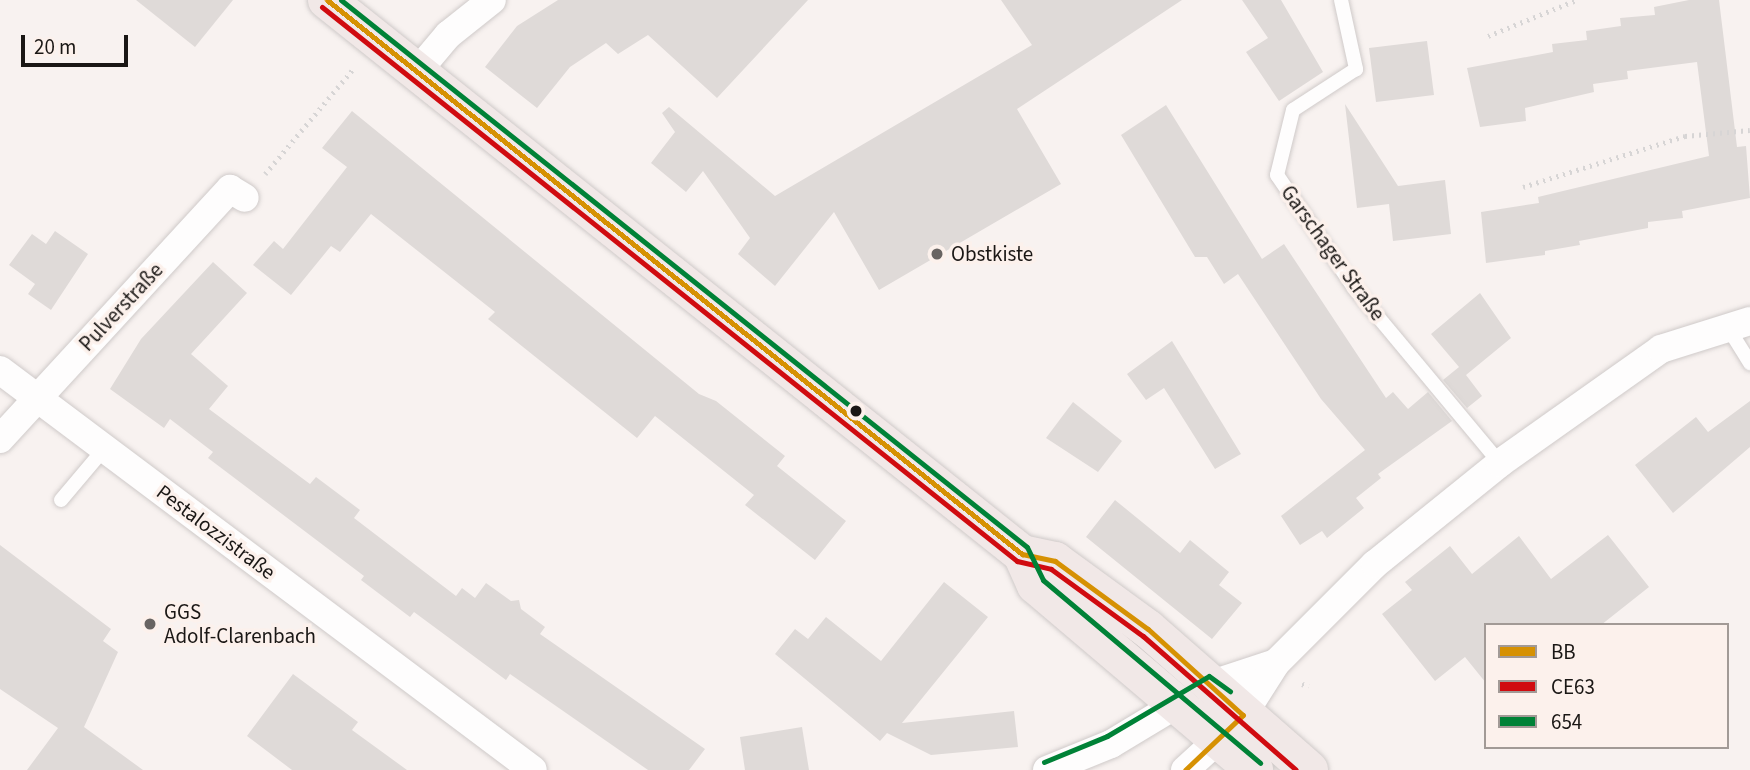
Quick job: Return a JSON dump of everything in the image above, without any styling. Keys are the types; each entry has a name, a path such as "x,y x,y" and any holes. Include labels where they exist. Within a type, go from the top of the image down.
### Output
{"main road":[{"path":"327,0 1022,554 1055,561 1212,684 1254,770"},
{"path":"1022,554 1036,585 1179,703 1231,727 1309,770"},
{"path":"1179,703 1212,684"}],"street":[{"path":"416,73 462,22 492,0"},
{"name":"Pulverstraße","path":"0,439 230,189 245,198"},
{"path":"1185,770 1231,727 1276,663 1375,564 1500,463 1661,349 1739,323"},
{"name":"Pestalozzistraße","path":"0,370 533,770"},
{"path":"1212,684 1276,663"},
{"path":"1047,770 1111,744 1179,703"}],"lane":[{"name":"Garschager Straße","path":"1341,0 1356,68 1293,110 1277,175 1354,288 1500,463"},
{"path":"1739,323 1750,363"},
{"path":"61,500 105,448"}],"path":[{"path":"1488,36 1576,0"},
{"path":"245,198 377,40"},
{"path":"1522,187 1685,136 1750,130"},
{"path":"1302,684 1309,686"}],"building":[{"path":"136,0 233,0 195,47"},
{"path":"558,0 808,0 717,98 648,35 618,54 606,43 570,67 537,108 485,67 517,26"},
{"path":"1001,0 1182,0 1017,109 1061,184 879,290 834,212 775,286 738,254 750,238 703,171 686,192 651,163 675,132 662,113 669,107 775,196 1032,45"},
{"path":"1242,0 1281,0 1323,72 1279,101 1246,52 1268,38"},
{"path":"1689,0 1719,0 1737,147 1746,146 1750,198 1682,211 1683,218 1648,222 1648,228 1579,241 1580,245 1545,251 1545,255 1486,263 1481,212 1539,203 1538,197 1709,156 1697,62 1627,71 1628,79 1593,84 1594,92 1525,108 1526,121 1480,127 1467,68 1553,52 1552,44 1587,40 1586,31 1621,26 1620,18 1655,15 1654,7"},
{"path":"1427,41 1434,95 1376,102 1369,48"},
{"path":"1345,104 1398,186 1445,180 1451,234 1393,241 1389,204 1357,208"},
{"path":"1166,105 1262,259 1284,244 1386,398 1393,392 1408,409 1428,392 1452,421 1378,474 1381,478 1356,498 1364,508 1327,538 1322,531 1300,545 1281,516 1365,450 1321,399 1238,274 1224,284 1207,257 1195,257 1121,135"},
{"path":"352,111 699,394 716,401 785,456 777,466 846,521 815,560 745,505 754,495 655,416 637,438 488,319 495,312 371,214 340,252 331,246 291,295 253,265 274,241 283,249 347,167 322,148"},
{"path":"55,231 88,254 51,310 28,294 35,284 9,265 32,234 46,244"},
{"path":"213,262 247,293 191,354 228,386 209,409 310,484 316,477 360,510 354,518 456,596 462,588 475,598 486,583 511,601 519,600 521,609 545,627 540,634 705,749 689,770 648,770 510,674 506,680 414,612 410,617 361,580 364,576 208,458 213,452 170,419 164,428 110,389 141,339"},
{"path":"1480,293 1511,338 1466,375 1482,396 1467,408 1443,380 1459,367 1431,334"},
{"path":"1172,341 1241,454 1215,469 1164,388 1146,400 1127,374"},
{"path":"1750,401 1750,447 1673,513 1635,465 1696,417 1708,432"},
{"path":"1073,402 1122,441 1098,472 1046,438"},
{"path":"1115,500 1180,553 1190,540 1229,572 1219,585 1242,603 1212,639 1086,537"},
{"path":"1608,535 1649,587 1604,623 1484,623 1484,681 1465,657 1435,681 1382,614 1412,590 1405,582 1450,546 1472,574 1519,536 1551,579"},
{"path":"0,545 111,629 103,641 118,652 84,727 143,770 27,770 58,728 0,689"},
{"path":"944,582 988,617 902,723 1014,711 1018,747 931,755 887,733 880,741 775,654 795,629 808,639 826,617 881,661"},
{"path":"293,674 358,722 352,730 407,770 292,770 247,736"},
{"path":"802,727 809,770 745,770 740,737"}],"transit line":[{"name":"BB","path":"327,0 1022,554 1055,561 1148,629 1243,715"},
{"name":"654","path":"341,0 1027,547 1043,580 1260,763"},
{"name":"CE63","path":"322,7 1017,561 1051,569 1143,636 1296,770"},
{"name":"654","path":"1044,762 1107,736 1209,676 1230,691"},
{"name":"BB","path":"1185,770 1243,715"}],"place":[{"name":"Obstkiste","path":"937,254"},
{"name":"GGS Adolf-Clarenbach","path":"150,624"}]}
